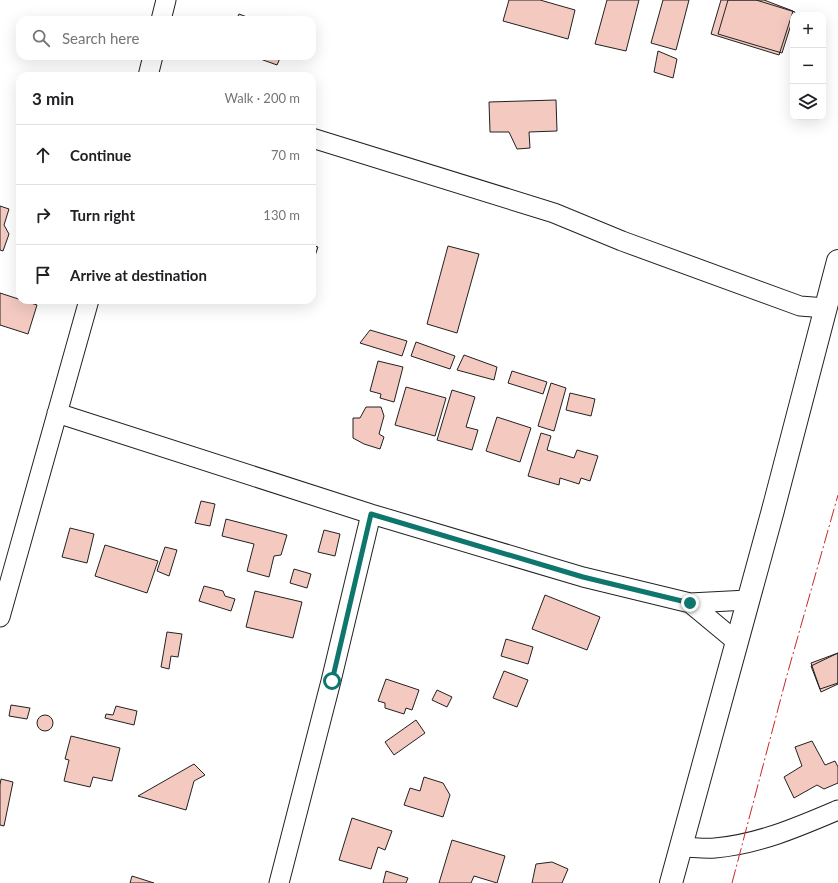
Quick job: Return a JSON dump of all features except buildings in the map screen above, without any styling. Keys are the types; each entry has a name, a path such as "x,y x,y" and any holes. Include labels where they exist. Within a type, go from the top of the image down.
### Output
{"highway":[{"path":"671,883 737,642 838,261"}],"street":[{"path":"162,16 166,0"},
{"path":"149,72 152,60"},
{"path":"316,139 554,212 622,241 800,306 826,308"},
{"path":"0,617 4,589 88,304"},
{"path":"57,413 371,514 583,577 690,603 748,600"},
{"path":"279,883 332,681 371,514"},
{"path":"690,603 737,642"},
{"path":"680,847 713,848 756,841 777,835 838,810"}],"power":[{"path":"732,883 787,675 838,495"}],"route":[{"path":"332,681 371,514 583,577 690,603"}]}
